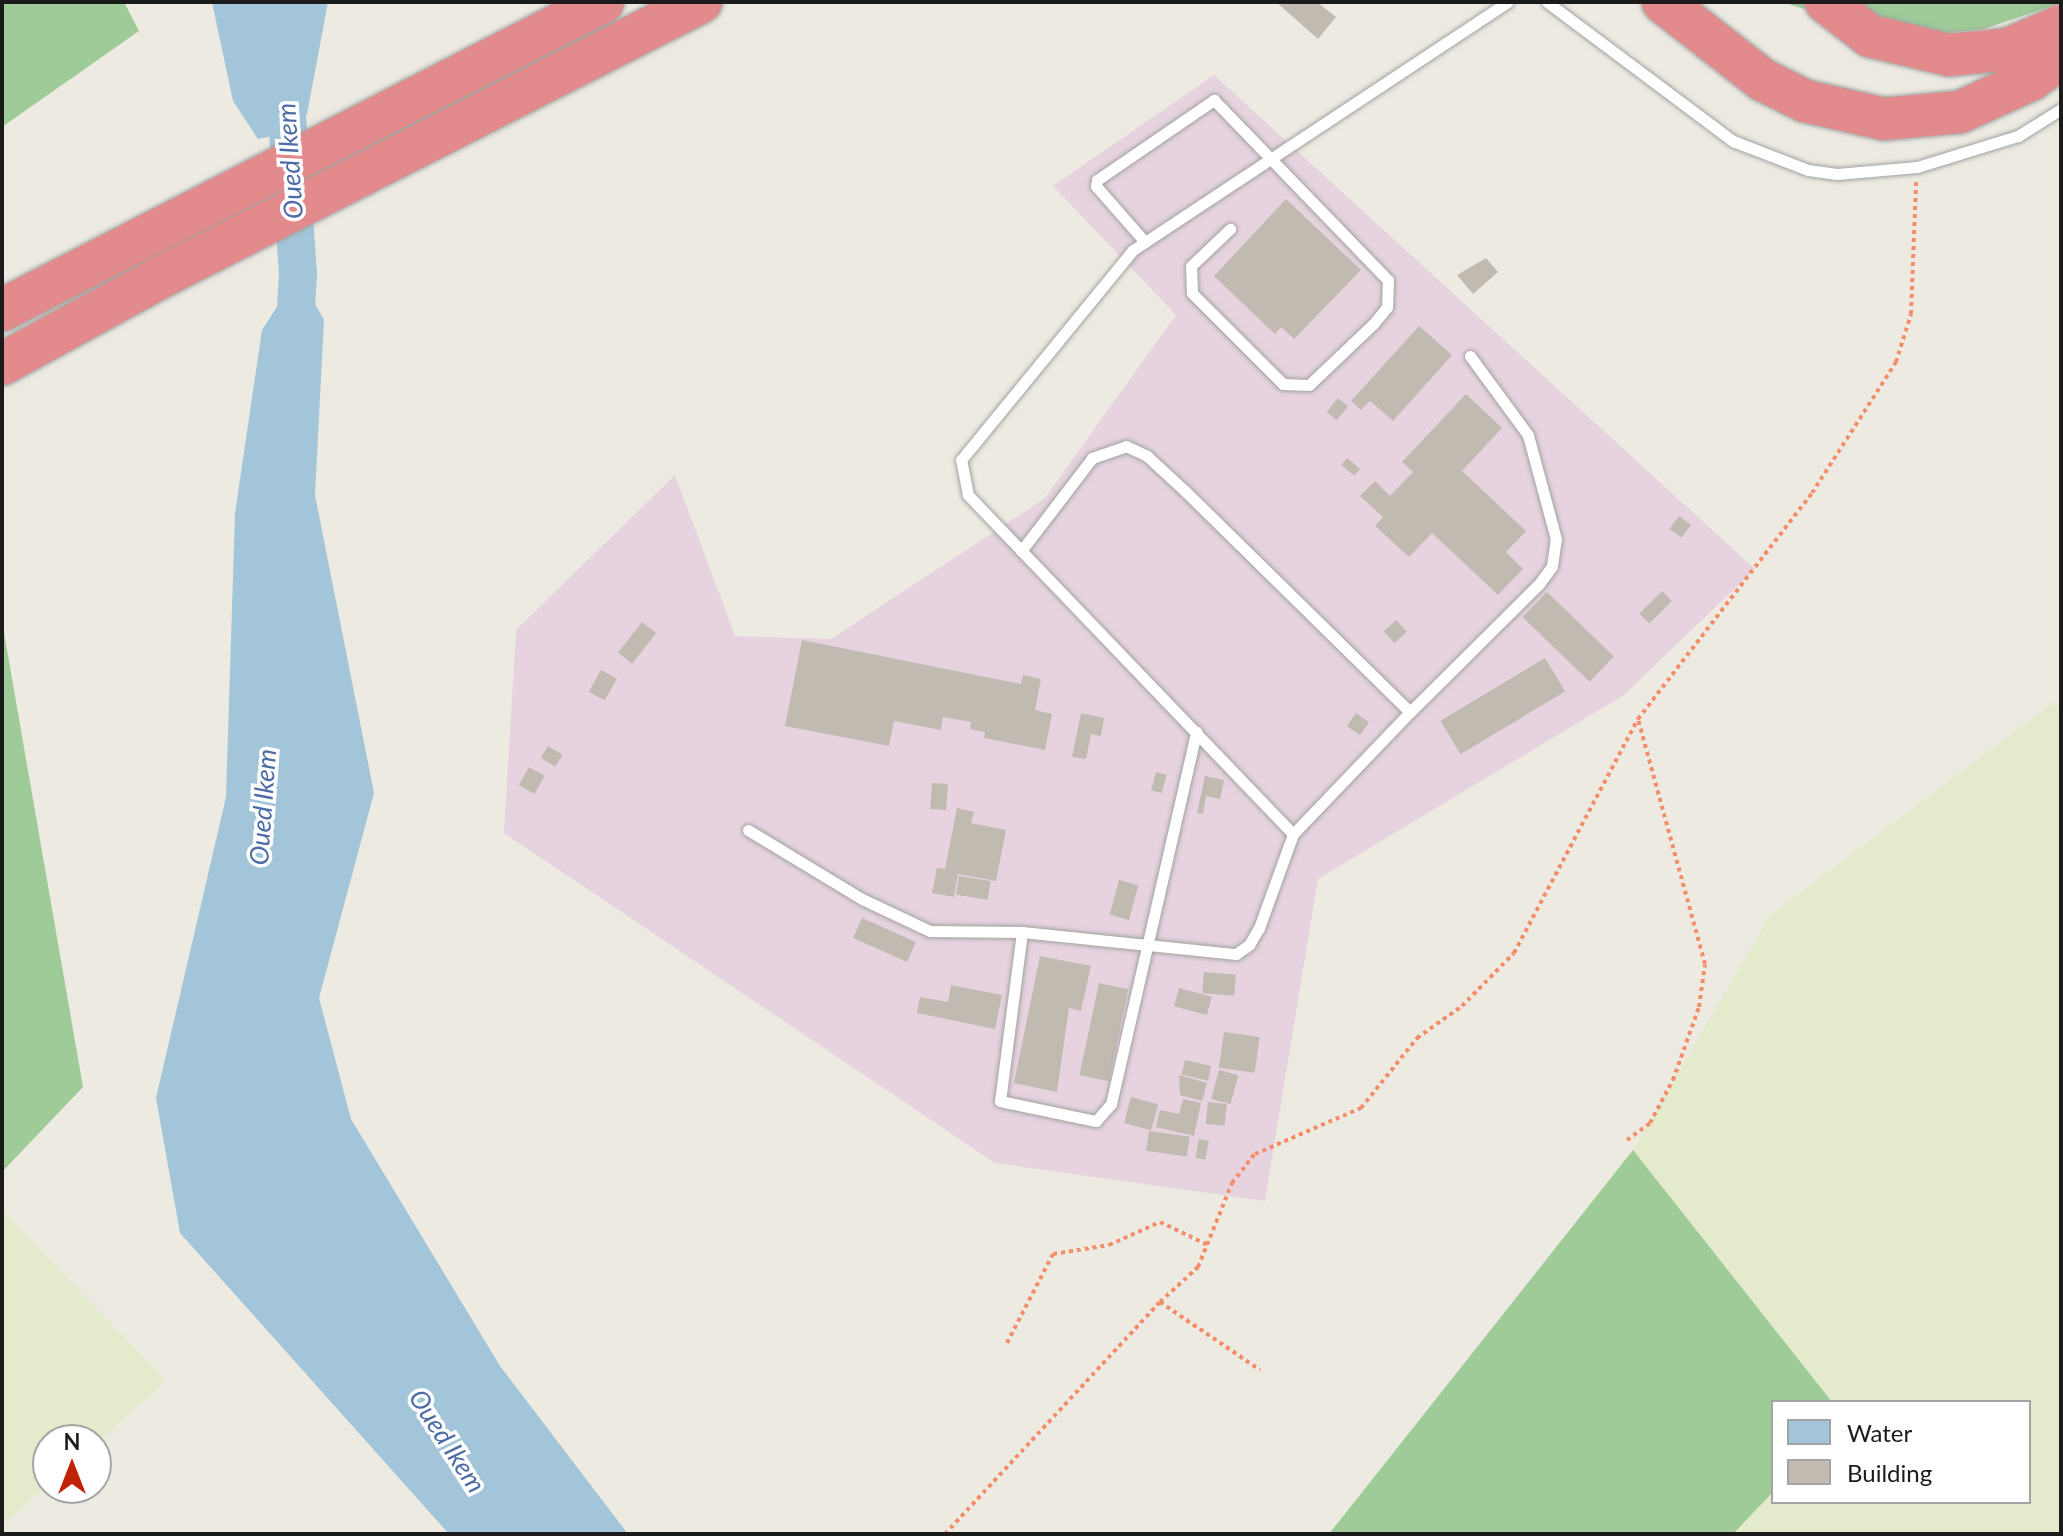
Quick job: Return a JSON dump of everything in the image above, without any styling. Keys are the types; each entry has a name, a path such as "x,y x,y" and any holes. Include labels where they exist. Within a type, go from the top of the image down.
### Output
{"highway":[{"path":"2,310 603,2"},
{"path":"2,364 161,277 701,2"},
{"path":"1663,2 1763,80 1805,101 1884,119 1960,112 2032,79 2061,58"},
{"path":"1826,2 1870,36 1949,55 2009,49 2061,26"}],"lane":[{"path":"1293,834 968,495 961,460 1115,269 1145,242 1507,2"},
{"path":"1547,2 1733,141 1808,170 1837,174 1917,167 2018,136 2061,109"},
{"path":"1145,242 1096,186 1097,180 1205,102 1214,100 1388,280 1391,292 1373,324 1309,385 1283,384 1192,293 1191,266 1230,229"},
{"path":"748,830 903,921 957,935 1022,932 1147,941 1208,954 1236,954 1249,945 1293,834 1552,566 1556,539 1528,435 1470,356"},
{"path":"1021,551 1092,458 1126,446 1147,456 1185,491 1410,712"},
{"path":"1022,932 998,1093 1008,1106 1096,1121 1111,1104 1196,732"}],"path":[{"path":"945,1534 1160,1302 1198,1267 1232,1183 1255,1154 1361,1108 1417,1038 1462,1006 1514,953 1638,719 1812,493 1896,362 1911,314 1917,167"},
{"path":"1627,1140 1650,1123 1673,1080 1699,1007 1705,964 1638,719"},
{"path":"1007,1343 1053,1254 1109,1245 1160,1222 1208,1245"},
{"path":"1160,1302 1260,1370"},
{"path":"885,1534 915,1534"}],"shaded area":[{"path":"1214,75 1755,569 1624,695 1318,879 1265,1201 995,1163 504,833 516,630 675,475 735,636 831,639 1044,499 1176,315 1053,186"}],"green space":[{"path":"2,2 124,2 139,31 2,127"},
{"path":"1782,2 2061,3 1984,29 1896,38"},
{"path":"2,621 83,1087 2,1172"},
{"path":"2054,702 2061,712 2061,1534 1733,1534 1771,1494 1771,1504 2031,1504 2031,1400 1830,1400 1633,1150 1770,916"},
{"path":"1633,1150 1830,1400 1771,1400 1771,1494 1733,1534 1329,1534"},
{"path":"2,1210 166,1381 112,1429 112,1424 32,1424 32,1499 2,1525"}],"water":[{"path":"212,2 328,2 307,114 288,133 258,139 233,101"},
{"path":"298,274 324,320 315,495 374,793 319,998 351,1119 500,1366 628,1534 449,1534 180,1233 156,1098 226,797 235,513 262,330"}],"building":[{"path":"1276,2 1317,2 1336,17 1318,39"},
{"path":"1286,199 1361,270 1294,339 1281,327 1275,334 1214,276"},
{"path":"1486,258 1498,272 1473,294 1457,275"},
{"path":"1419,326 1452,355 1393,421 1370,401 1361,410 1351,401"},
{"path":"1466,394 1502,428 1462,471 1526,531 1506,552 1523,569 1498,595 1432,533 1409,557 1375,526 1383,517 1360,496 1375,481 1390,496 1413,472 1402,462"},
{"path":"1338,398 1348,406 1337,420 1327,412"},
{"path":"1347,458 1360,469 1354,476 1341,465"},
{"path":"1679,516 1691,525 1681,538 1669,529"},
{"path":"1662,591 1672,601 1649,624 1639,614"},
{"path":"1547,592 1614,657 1590,682 1523,617"},
{"path":"1396,620 1407,632 1394,643 1384,632"},
{"path":"642,622 656,633 632,664 618,653"},
{"path":"802,640 1021,684 1023,675 1041,679 1035,710 1052,714 1045,750 984,738 985,732 970,729 971,722 943,717 941,730 894,721 889,746 785,726"},
{"path":"1545,658 1565,691 1461,754 1440,721"},
{"path":"601,670 617,679 605,701 589,692"},
{"path":"1081,713 1104,718 1101,736 1091,734 1086,759 1072,757"},
{"path":"1356,713 1369,722 1360,735 1347,726"},
{"path":"548,746 563,755 555,767 541,758"},
{"path":"529,767 545,776 535,794 519,785"},
{"path":"1156,772 1167,775 1162,793 1151,790"},
{"path":"1205,776 1224,780 1220,799 1206,796 1203,814 1197,813"},
{"path":"932,783 948,784 946,810 930,809"},
{"path":"957,808 974,812 971,823 1006,830 996,881 958,874 954,897 932,893 937,868 945,869"},
{"path":"959,876 991,881 988,900 956,895"},
{"path":"1119,880 1138,885 1129,920 1110,915"},
{"path":"862,918 916,942 907,962 853,938"},
{"path":"1040,956 1091,966 1081,1011 1069,1008 1057,1092 1014,1083"},
{"path":"1204,972 1236,975 1234,996 1202,993"},
{"path":"1099,983 1128,989 1109,1081 1079,1075"},
{"path":"951,985 1002,995 995,1029 917,1013 920,997 948,1002"},
{"path":"1179,988 1212,997 1207,1015 1174,1006"},
{"path":"1224,1032 1260,1037 1255,1073 1219,1068"},
{"path":"1185,1060 1211,1066 1208,1081 1182,1075"},
{"path":"1219,1070 1238,1075 1231,1104 1211,1099"},
{"path":"1179,1075 1207,1083 1202,1101 1180,1095"},
{"path":"1131,1097 1158,1104 1151,1130 1124,1123"},
{"path":"1183,1099 1201,1103 1194,1136 1156,1127 1160,1110 1179,1114"},
{"path":"1208,1102 1227,1104 1225,1126 1206,1124"},
{"path":"1149,1131 1190,1137 1187,1157 1146,1151"},
{"path":"1199,1139 1209,1141 1205,1160 1195,1158"}],"waterway":[{"name":"Oued Ikem","path":"279,2 298,274 295,324"}]}
